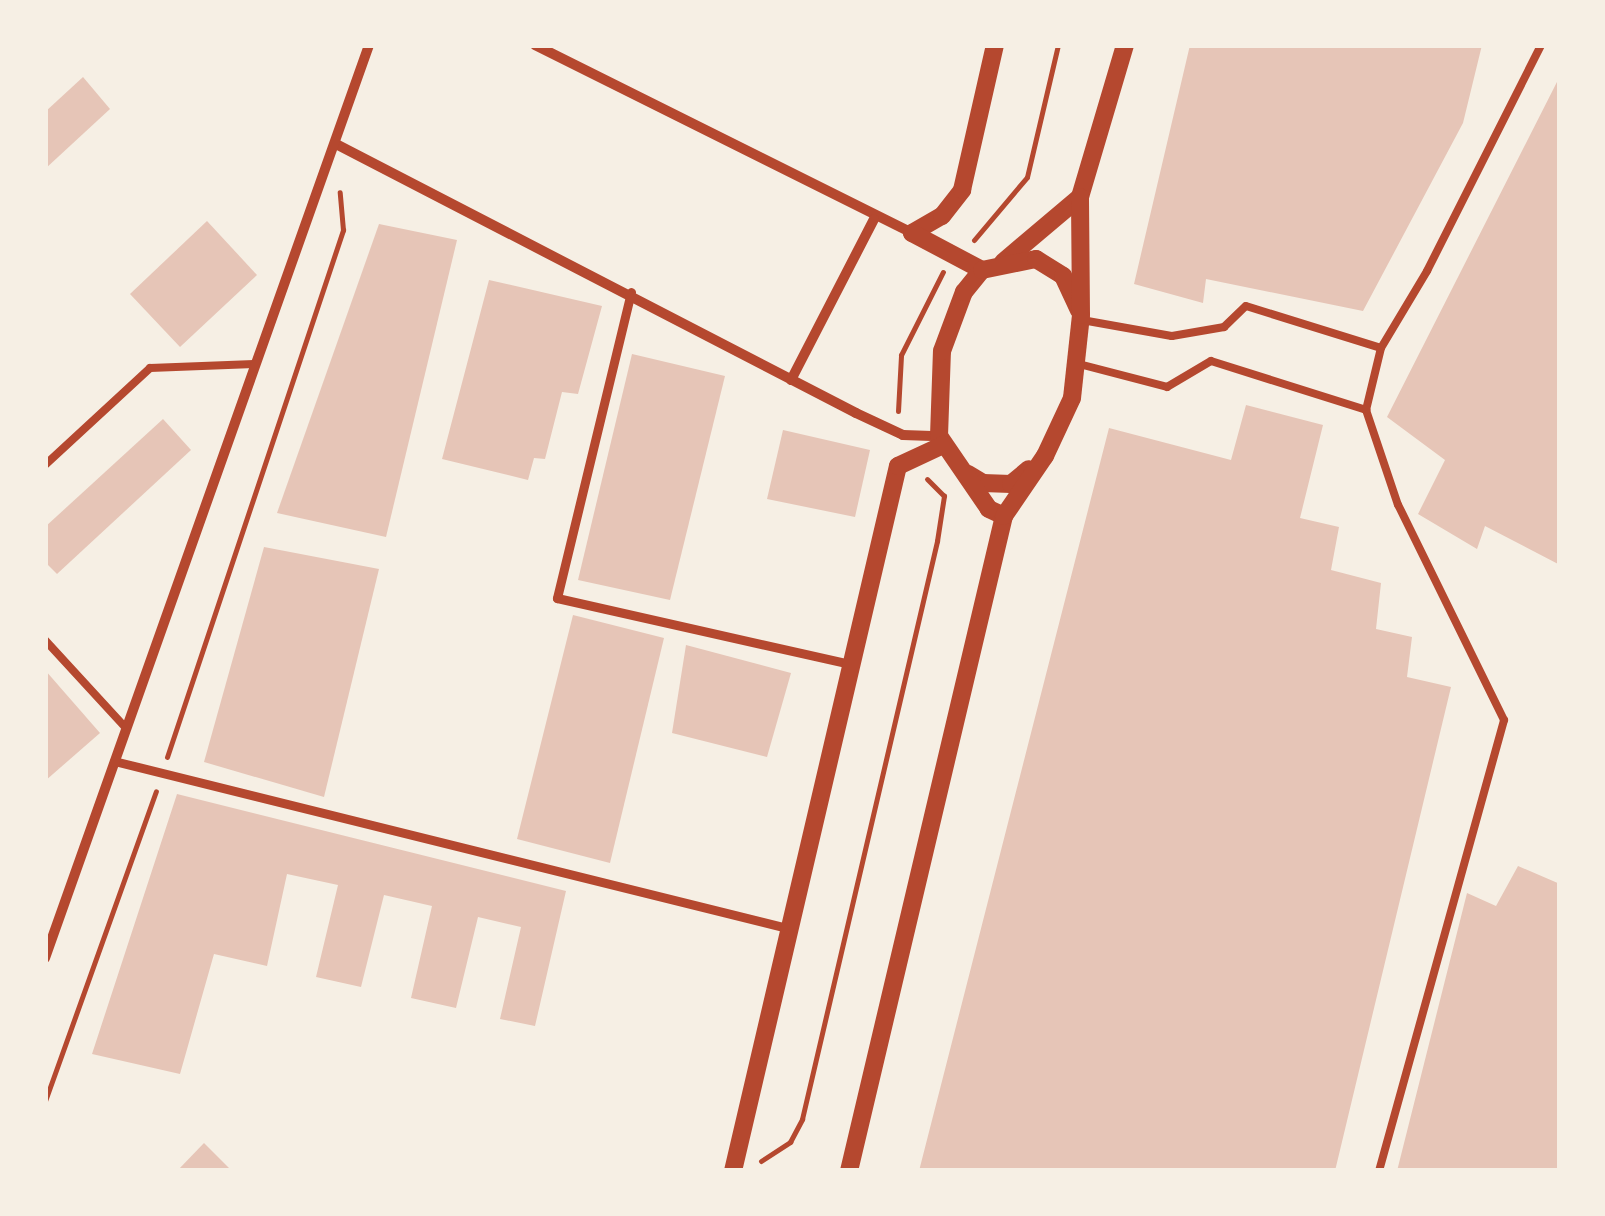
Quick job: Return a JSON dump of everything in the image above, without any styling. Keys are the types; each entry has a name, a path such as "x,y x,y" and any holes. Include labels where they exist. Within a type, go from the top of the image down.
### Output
{"street":[{"path":"45,958 369,45"},
{"path":"535,45 874,218 955,255 990,268 1036,260 1063,276 1081,318"},
{"path":"912,233 942,216 962,190 995,45"},
{"path":"848,1171 1004,516 1044,456 1072,398 1079,364 1081,318 1080,197 1126,45"},
{"path":"336,144 631,292 791,380 903,435 941,440"},
{"path":"1004,516 990,508 941,440 942,351 964,292 990,268 1044,233 1080,197"},
{"path":"791,380 874,218"},
{"path":"631,292 558,598 850,664"},
{"path":"732,1171 898,466 941,440"},
{"path":"962,470 983,483 1011,484 1044,456"},
{"path":"114,762 787,928"}],"lane":[{"path":"1379,1171 1504,720 1398,505 1366,410 1381,348 1427,271 1541,45"},
{"path":"1081,318 1172,336 1224,326 1246,306 1381,348"},
{"path":"1079,364 1167,387 1211,360 1366,410"},
{"path":"45,465 150,368 254,364"},
{"path":"45,640 125,728"}],"path":[{"path":"903,435 897,408 902,355 930,290 955,255 990,228 1027,177 1058,45"},
{"path":"45,1100 162,773 343,230 336,144"},
{"path":"746,1171 790,1142 802,1119 937,540 944,496 909,461"}],"building":[{"path":"1190,45 1482,45 1463,123 1363,311 1206,279 1203,303 1134,284"},
{"path":"1560,76 1560,565 1485,526 1477,549 1418,514 1445,460 1387,417"},
{"path":"83,77 110,109 45,169 45,112"},
{"path":"207,221 257,275 180,347 130,294"},
{"path":"379,224 457,240 386,537 277,513"},
{"path":"489,280 602,306 578,394 562,392 545,459 534,458 528,480 442,459"},
{"path":"632,354 725,376 670,600 578,580"},
{"path":"1246,405 1323,425 1300,518 1339,527 1331,570 1381,583 1376,629 1412,637 1407,677 1451,687 1335,1171 919,1171 1109,428 1231,460"},
{"path":"163,419 191,450 57,574 45,562 45,527"},
{"path":"783,430 870,450 855,517 767,499"},
{"path":"264,547 379,569 324,797 204,762"},
{"path":"573,615 664,638 610,863 517,839"},
{"path":"686,645 791,673 767,757 672,733"},
{"path":"45,670 100,733 45,781"},
{"path":"177,794 566,891 535,1026 500,1019 521,927 478,917 456,1008 411,998 432,906 384,895 361,987 316,977 338,885 287,874 267,966 214,954 180,1074 92,1054"},
{"path":"1518,866 1560,884 1560,1171 1397,1171 1467,893 1496,906"},
{"path":"204,1143 232,1171 177,1171"}]}
